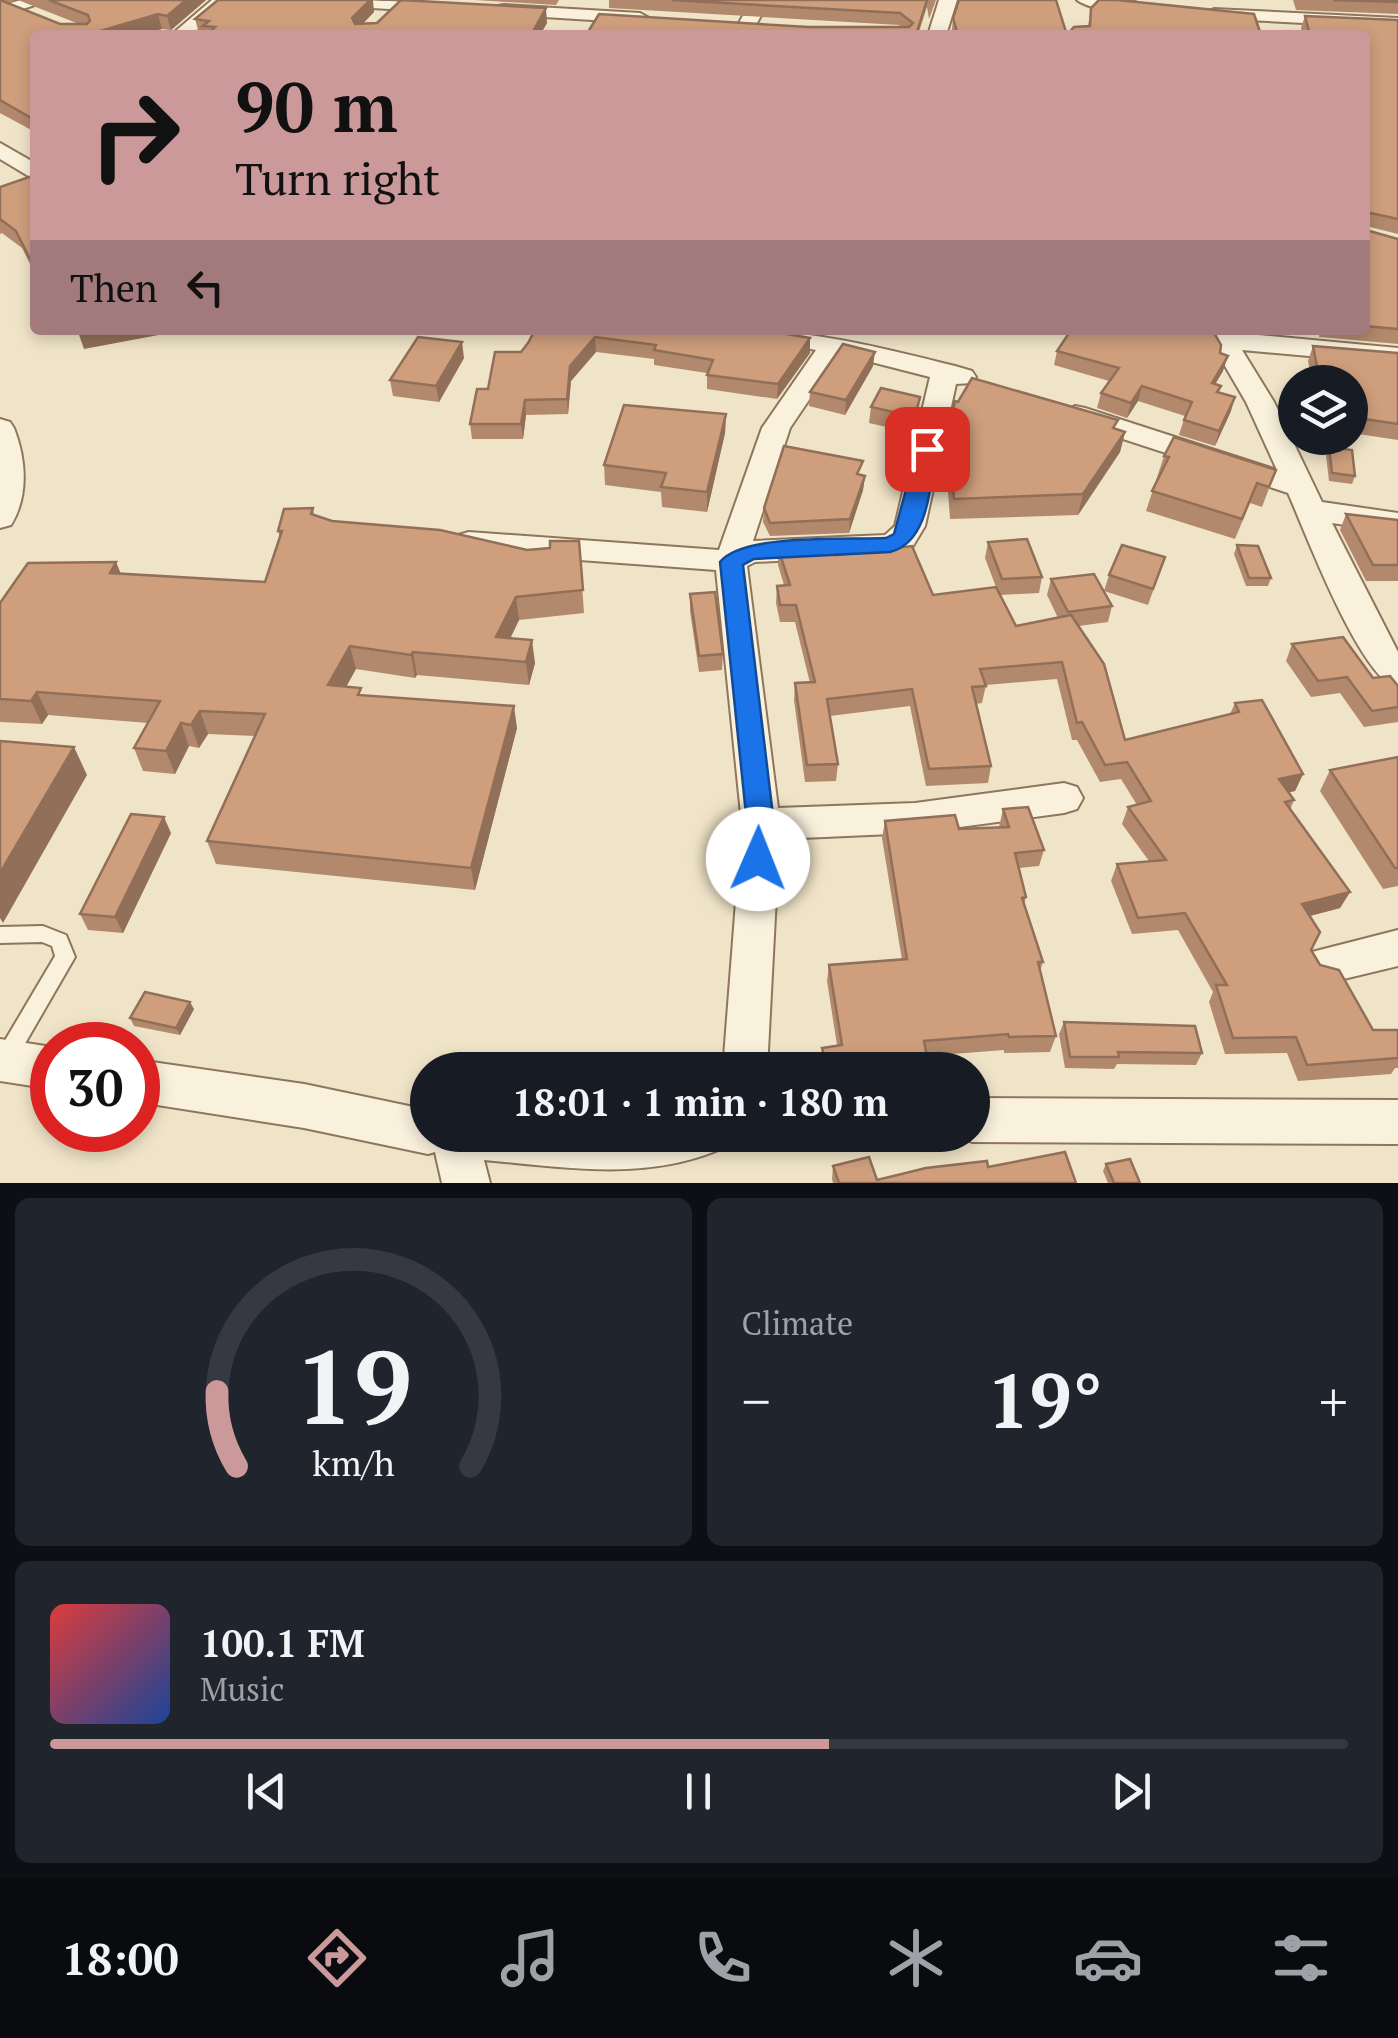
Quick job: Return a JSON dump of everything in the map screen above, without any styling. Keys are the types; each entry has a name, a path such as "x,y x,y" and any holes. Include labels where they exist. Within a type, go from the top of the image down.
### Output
{"street":[{"path":"8,10 40,0"},
{"path":"186,30 224,0"},
{"path":"321,0 471,8 574,7 667,20"},
{"path":"744,27 761,0"},
{"path":"938,30 948,0"},
{"path":"1318,0 1322,20"},
{"path":"377,25 401,2"},
{"path":"1079,5 1162,10"},
{"path":"556,30 574,7"},
{"path":"8,10 49,21"},
{"path":"1197,13 1265,26 1322,20 1398,23"},
{"path":"29,180 5,151 30,146"},
{"path":"794,335 840,340 982,384"},
{"path":"1220,335 1398,356"},
{"path":"1220,335 1260,402 1376,649 1398,676"},
{"path":"746,1052 760,824 731,562 776,428 840,340"},
{"path":"435,539 731,562 750,552 890,545 902,539 910,526 944,372"},
{"path":"1056,408 1303,499 1398,523"},
{"path":"0,428 9,449 6,507 0,518"},
{"path":"760,824 915,818 1064,798"},
{"path":"1327,964 1398,948"},
{"path":"2,1060 30,1064"},
{"path":"160,1084 304,1106 410,1128"},
{"path":"990,1120 1398,1122"},
{"path":"456,1152 466,1183"}],"lane":[{"path":"0,935 43,934 59,941 65,957 2,1060"}],"building":[{"path":"0,0 60,24 87,24 88,15 49,0 186,0 167,16 158,14 104,30 30,30 30,117 0,100"},
{"path":"218,0 370,0 352,18 355,24 377,23 401,0 546,8 534,30 212,30 215,27 203,26 209,21 195,19"},
{"path":"672,0 927,0 918,30 589,30 599,14 808,27 909,27 913,23 900,13"},
{"path":"959,0 1056,0 1065,30 957,30 953,18"},
{"path":"1099,0 1254,14 1259,30 1071,30 1090,26 1091,8"},
{"path":"1333,0 1398,0 1398,2"},
{"path":"1305,16 1398,20 1398,219 1370,214 1370,30 1309,30"},
{"path":"30,177 30,259 16,231 0,219 0,187"},
{"path":"1370,231 1398,239 1398,329 1370,326"},
{"path":"532,335 810,338 778,384 707,375 713,360 654,350 656,345 595,337 570,366 567,399 525,400 521,424 470,424 477,389 488,389 495,352 521,352"},
{"path":"1068,335 1215,335 1220,353 1228,356 1212,383 1221,386 1217,392 1235,397 1219,431 1184,420 1192,402 1142,386 1131,403 1101,393 1119,368 1057,351"},
{"path":"418,337 462,342 436,386 390,380"},
{"path":"843,344 875,352 846,400 810,392"},
{"path":"1313,346 1398,353 1398,424 1368,420 1368,365 1317,365"},
{"path":"972,378 1118,420 1113,428 1125,432 1083,494 954,499 948,431 955,401 958,402"},
{"path":"881,388 920,397 915,417 871,407"},
{"path":"624,405 726,414 707,492 661,487 666,473 604,465"},
{"path":"1174,437 1276,470 1269,487 1257,483 1242,519 1152,491"},
{"path":"784,446 863,461 857,474 865,476 850,519 770,523 764,508"},
{"path":"1330,455 1353,455 1355,476 1332,473"},
{"path":"313,508 311,514 332,521 440,530 527,550 550,548 550,541 579,541 583,590 516,597 496,637 532,640 526,662 413,652 411,655 350,646 328,685 361,688 358,695 514,706 471,868 207,841 265,714 200,711 191,725 181,723 166,751 134,748 160,701 37,692 31,701 0,699 0,603 28,563 116,562 110,573 265,582 282,531 278,531 284,509"},
{"path":"1346,514 1398,520 1398,565 1373,565"},
{"path":"1027,539 1042,577 1002,579 988,542"},
{"path":"841,544 837,555 912,546 933,595 996,587 1016,626 1071,615 1104,664 1125,740 1239,712 1235,703 1262,700 1303,774 1279,779 1294,800 1285,802 1350,892 1302,904 1320,932 1311,950 1320,965 1339,970 1373,1030 1398,1030 1398,1058 1307,1065 1296,1037 1233,1038 1216,985 1227,985 1185,913 1138,918 1117,864 1166,860 1128,807 1151,801 1127,762 1105,765 1082,722 1077,723 1062,662 980,669 986,686 972,687 991,766 929,769 912,689 827,699 838,764 807,765 795,683 815,682 796,605 780,605 777,586 790,585 778,548"},
{"path":"1122,545 1165,557 1153,589 1109,575"},
{"path":"1237,545 1258,546 1271,578 1249,578"},
{"path":"1094,574 1112,606 1068,612 1051,579"},
{"path":"715,592 723,654 699,656 690,594"},
{"path":"1343,637 1373,678 1390,676 1398,686 1398,707 1372,711 1347,677 1318,681 1292,644"},
{"path":"0,741 74,747 0,873"},
{"path":"1398,757 1398,868 1395,868 1330,770"},
{"path":"1028,807 1044,850 1015,853 1026,897 1022,898 1043,962 1038,962 1056,1036 1008,1034 924,1041 926,1052 823,1052 822,1048 842,1045 829,965 907,959 885,821 955,815 959,829 1009,827 1003,809"},
{"path":"131,814 164,817 115,917 80,914"},
{"path":"145,992 190,1002 176,1028 130,1018"},
{"path":"1064,1022 1195,1026 1202,1053 1118,1052 1119,1057 1070,1057"},
{"path":"1065,1152 1076,1183 839,1183 833,1166 869,1157 877,1180 926,1168 987,1161 988,1167"},
{"path":"1130,1159 1140,1183 1114,1183 1106,1164"}],"route":[{"path":"758,859 760,824 731,562 750,552 890,545 902,539 910,526 927,449"}]}
